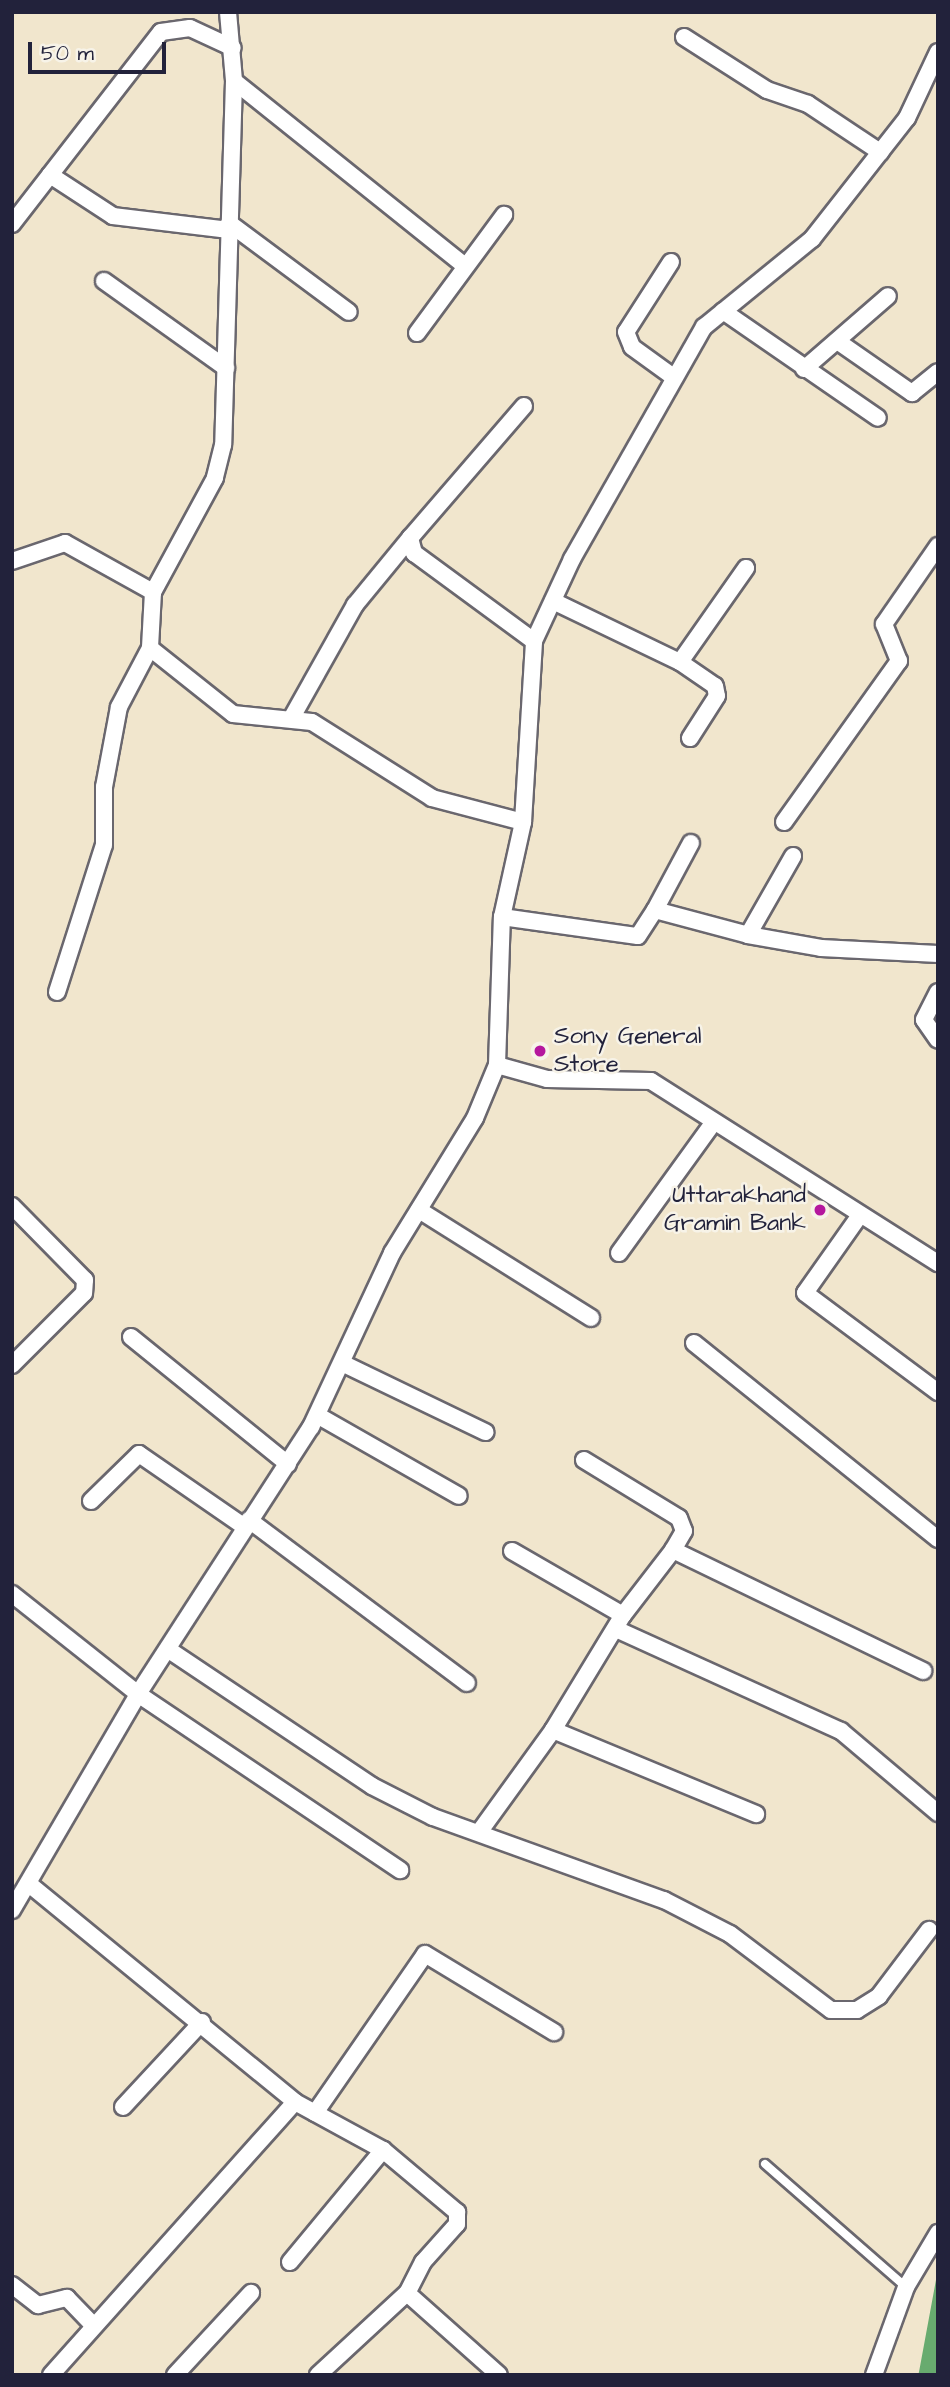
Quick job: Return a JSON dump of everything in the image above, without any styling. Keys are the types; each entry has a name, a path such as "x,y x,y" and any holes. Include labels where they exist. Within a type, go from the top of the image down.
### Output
{"street":[{"path":"57,992 104,845 104,795 119,707 150,648 153,592 215,478 226,368 234,81 228,12"},
{"path":"12,224 162,32 190,28 233,48"},
{"path":"684,37 767,90 808,104 880,152"},
{"path":"12,1910 138,1694 169,1650 317,1415 344,1364 392,1253 475,1118 497,1066 502,917 523,822 534,640 553,600 672,376 704,327 796,256 880,152 917,101 938,52"},
{"path":"234,81 465,266"},
{"path":"50,176 113,216 229,227 349,312"},
{"path":"417,333 504,215"},
{"path":"671,262 626,332 632,347 672,376"},
{"path":"104,281 226,368"},
{"path":"804,369 840,343 888,296"},
{"path":"723,311 878,418"},
{"path":"840,343 912,393 938,372"},
{"path":"291,719 355,605 524,405"},
{"path":"410,538 414,552 534,640"},
{"path":"12,561 65,543 153,592"},
{"path":"784,822 899,661 884,624 938,546"},
{"path":"680,662 746,568"},
{"path":"553,600 680,662 717,689 690,738"},
{"path":"150,648 233,714 319,724 432,798 523,822"},
{"path":"502,917 638,936 691,843"},
{"path":"748,935 793,856"},
{"path":"654,910 748,935 821,948 938,954"},
{"path":"938,992 924,1020 938,1040"},
{"path":"497,1066 547,1079 640,1076 938,1263"},
{"path":"619,1253 714,1122"},
{"path":"12,1206 84,1274 85,1287 12,1366"},
{"path":"419,1210 591,1318"},
{"path":"860,1215 805,1293 938,1392"},
{"path":"131,1338 288,1464"},
{"path":"694,1343 938,1539"},
{"path":"344,1364 485,1432"},
{"path":"317,1415 458,1496"},
{"path":"92,1501 139,1454 247,1524 467,1684"},
{"path":"480,1831 553,1730 619,1622 684,1531 679,1518 584,1460"},
{"path":"673,1550 923,1671"},
{"path":"512,1551 619,1622 841,1731 938,1814"},
{"path":"12,1594 138,1694 400,1870"},
{"path":"169,1650 372,1786 433,1817 480,1831 664,1900 730,1934 839,2013 879,1996 929,1930"},
{"path":"553,1730 756,1814"},
{"path":"29,1884 202,2022 295,2102 383,2150 458,2217 407,2293 318,2375"},
{"path":"315,2113 425,1954 554,2032"},
{"path":"124,2107 202,2022"},
{"path":"51,2375 295,2102"},
{"path":"290,2262 383,2150"},
{"path":"874,2375 906,2287 938,2233"},
{"path":"12,2285 35,2304 67,2298 93,2325"},
{"path":"175,2375 251,2293"},
{"path":"407,2293 499,2375"}],"lane":[{"path":"765,2164 906,2287"}],"green space":[{"path":"938,2269 938,2375 918,2375 919,2372"}],"place":[{"name":"Sony General Store","path":"540,1051"},
{"name":"Uttarakhand Gramin Bank","path":"820,1210"}]}
